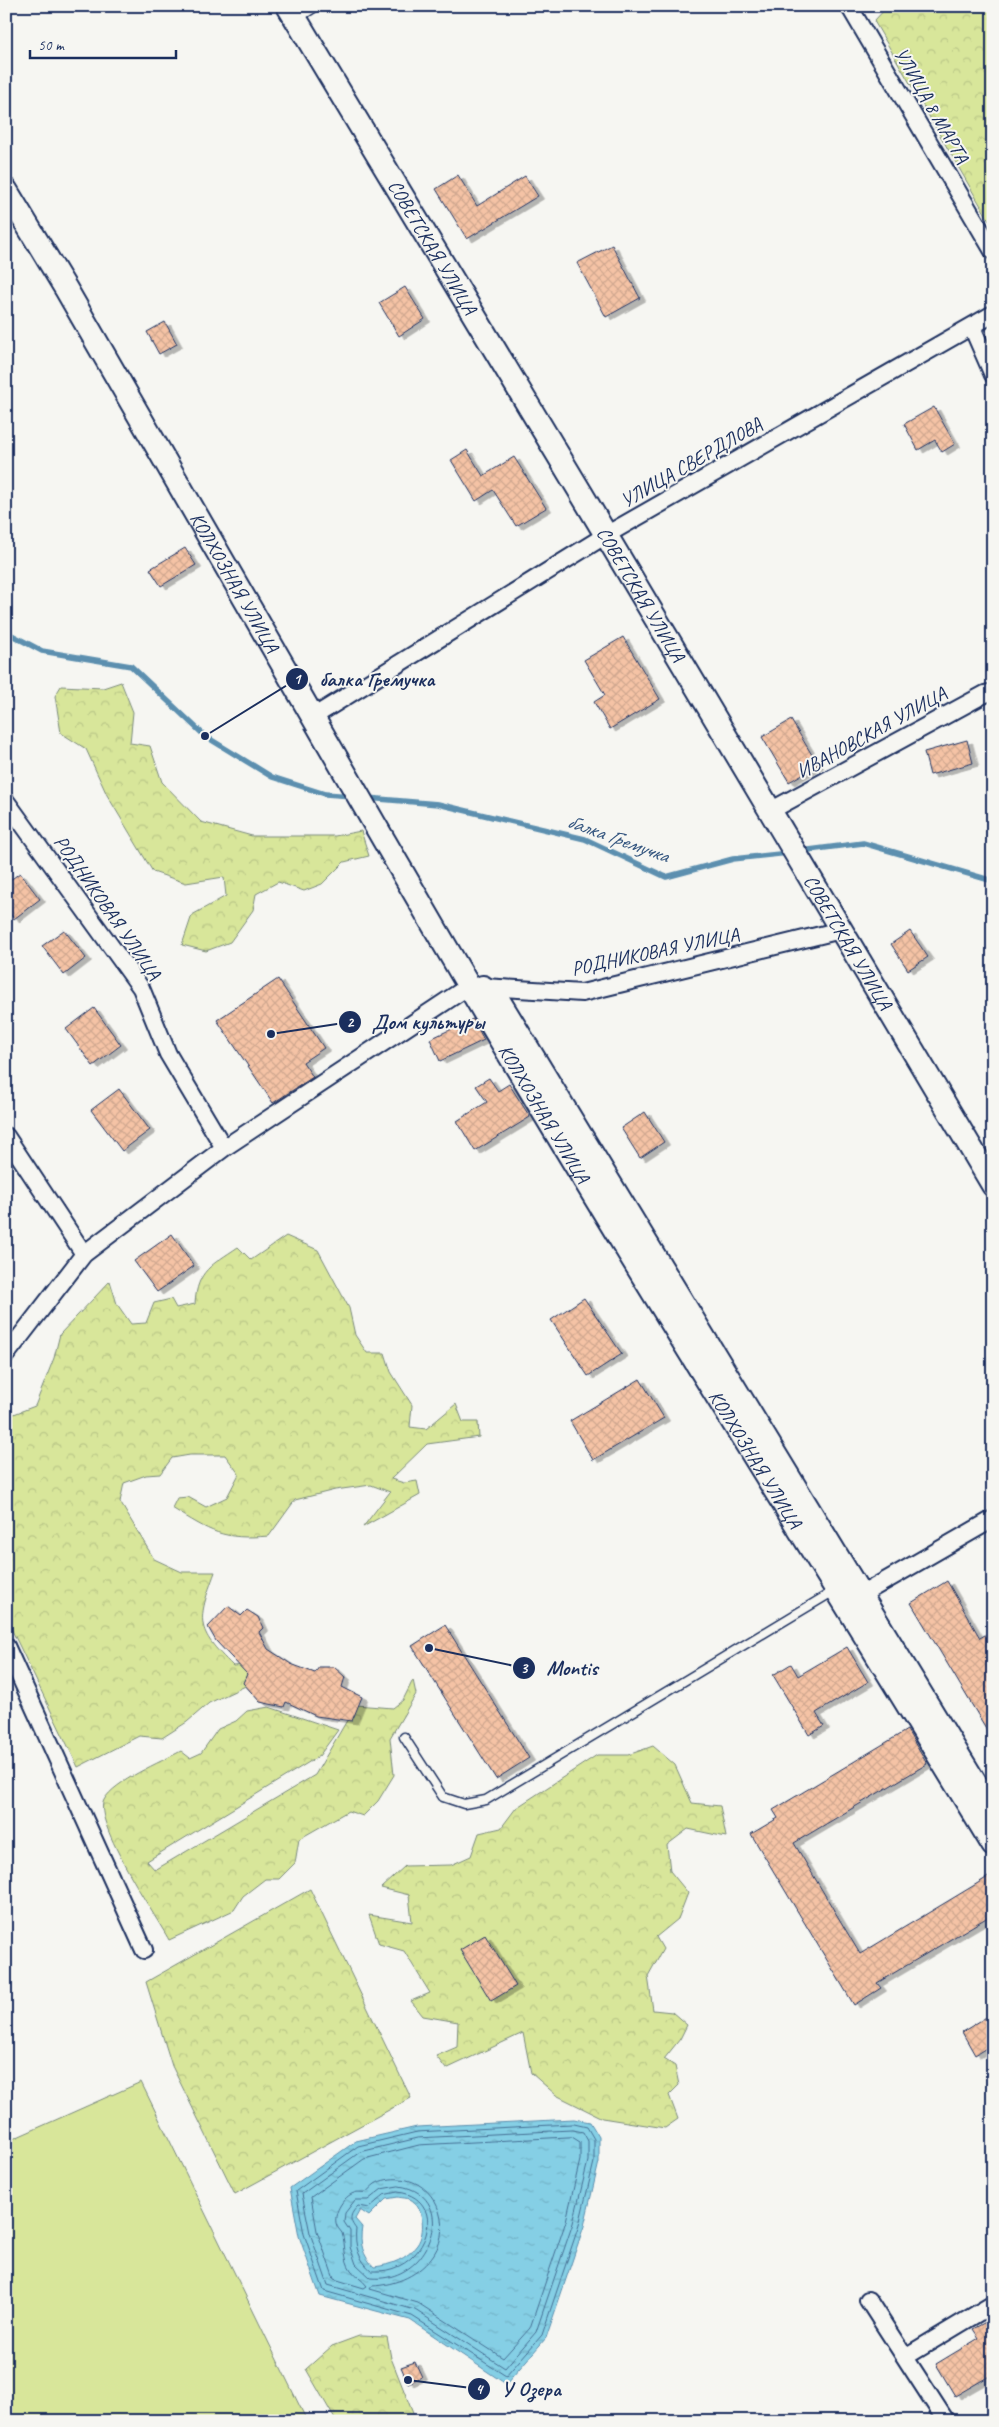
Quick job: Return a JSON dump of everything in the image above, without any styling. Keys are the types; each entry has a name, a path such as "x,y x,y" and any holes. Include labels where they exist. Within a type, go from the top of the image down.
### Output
{"street":[{"name":"УЛИЦА 8 МАРТА","path":"849,6 993,251"},
{"name":"СОВЕТСКАЯ УЛИЦА","path":"292,13 606,535 993,1185"},
{"name":"КОЛХОЗНАЯ УЛИЦА","path":"6,190 66,289 352,785 476,987 719,1401 993,1812"},
{"name":"УЛИЦА СВЕРДЛОВА","path":"313,717 606,535 993,314"},
{"path":"972,327 993,375"},
{"name":"ИВАНОВСКАЯ УЛИЦА","path":"770,811 935,720 985,694 993,692"},
{"name":"РОДНИКОВАЯ УЛИЦА","path":"6,801 141,988 168,1054 224,1148"},
{"name":"РОДНИКОВАЯ УЛИЦА","path":"476,987 582,993 841,930"},
{"path":"8,1349 84,1254 224,1148 476,987"},
{"path":"6,1136 84,1254"},
{"path":"848,1596 993,1519"},
{"name":"КОЛХОЗНАЯ УЛИЦА","path":"848,1596 993,1845"},
{"path":"6,1646 144,1950"},
{"path":"868,2300 946,2421"},
{"path":"905,2357 993,2304"}],"lane":[{"path":"292,13 317,6"},
{"path":"404,1737 443,1797 464,1804 486,1800 848,1596"}],"green space":[{"path":"888,6 993,6 993,227 874,21"},
{"path":"121,682 133,712 130,743 150,746 162,782 201,822 252,836 335,836 361,831 369,856 344,862 322,884 304,891 278,882 256,894 253,910 230,942 206,951 182,945 192,915 226,896 224,877 186,883 153,872 107,795 86,749 61,733 55,696 61,686 103,688"},
{"path":"286,1236 318,1250 349,1308 355,1335 367,1353 385,1353 391,1372 412,1405 410,1427 426,1429 456,1404 463,1422 478,1422 479,1437 427,1444 391,1479 404,1483 417,1481 420,1495 363,1527 390,1492 371,1485 335,1490 295,1500 269,1536 240,1537 228,1535 207,1528 172,1508 177,1498 188,1497 206,1507 227,1497 239,1474 225,1455 190,1455 172,1458 160,1474 146,1475 124,1483 120,1502 154,1559 182,1572 215,1572 203,1614 203,1624 206,1633 212,1643 233,1666 248,1665 254,1682 209,1703 187,1722 162,1738 139,1736 78,1767 6,1618 6,1433 8,1431 6,1417 35,1406 54,1358 60,1334 110,1281 117,1304 131,1324 146,1323 154,1303 171,1299 176,1308 195,1304 196,1293 203,1276 213,1264 238,1247 251,1260"},
{"path":"413,1680 416,1694 390,1738 394,1775 378,1801 363,1816 348,1811 299,1839 295,1863 279,1879 265,1879 243,1896 234,1910 169,1940 127,1869 107,1828 103,1811 104,1800 109,1793 127,1779 181,1751 190,1758 201,1753 218,1729 236,1721 247,1711 269,1707 338,1730 319,1756 147,1861 155,1870 315,1775 356,1705 393,1708 403,1700"},
{"path":"653,1746 675,1765 692,1803 720,1806 726,1837 688,1829 667,1845 670,1871 688,1893 678,1919 656,1937 663,1949 648,1976 653,2010 672,2012 687,2025 680,2039 664,2059 675,2066 679,2085 669,2095 678,2119 665,2128 602,2118 556,2095 531,2073 523,2033 446,2069 436,2056 457,2047 458,2022 423,2016 411,2001 430,1993 404,1951 379,1944 369,1915 412,1922 409,1895 381,1888 405,1866 451,1865 471,1856 479,1833 501,1828 516,1808 597,1755 628,1755"},
{"path":"310,1889 411,2098 235,2194 172,2066 146,1982"},
{"path":"141,2082 307,2421 6,2421 6,2142"},
{"path":"359,2336 387,2337 391,2358 416,2421 336,2421 306,2369 332,2346"}],"water":[{"path":"574,2119 590,2122 599,2137 599,2162 584,2226 546,2338 506,2384 410,2320 320,2296 299,2236 290,2188 356,2141 417,2127","holes":["398,2197 410,2199 418,2208 422,2220 420,2240 413,2250 403,2258 386,2265 374,2267 365,2254 361,2238 362,2227 355,2219 360,2210 369,2216 386,2199"]}],"building":[{"path":"458,175 477,206 525,176 538,196 467,239 436,189"},
{"path":"612,245 640,298 606,317 577,263"},
{"path":"405,287 425,319 399,336 379,303"},
{"path":"165,322 177,344 159,354 147,332"},
{"path":"934,407 955,444 942,452 935,440 918,450 904,424"},
{"path":"467,450 483,476 514,457 546,508 516,526 493,490 476,501 451,460"},
{"path":"185,548 196,565 161,586 150,569"},
{"path":"623,637 660,699 610,729 594,702 605,695 584,660"},
{"path":"791,720 818,765 789,782 762,737"},
{"path":"967,740 973,763 930,775 924,752"},
{"path":"20,873 40,899 14,919 6,908 6,883"},
{"path":"64,930 86,958 64,975 42,946"},
{"path":"910,931 928,957 908,970 891,944"},
{"path":"278,979 324,1048 303,1062 313,1077 273,1103 217,1020"},
{"path":"94,1008 121,1045 93,1066 66,1029"},
{"path":"473,1019 484,1040 440,1061 430,1039"},
{"path":"489,1078 498,1091 509,1084 530,1117 475,1151 457,1121 487,1102 476,1086"},
{"path":"119,1089 150,1130 122,1151 91,1110"},
{"path":"645,1112 664,1142 640,1158 621,1128"},
{"path":"172,1234 194,1266 157,1292 134,1261"},
{"path":"584,1298 622,1354 588,1376 551,1320"},
{"path":"640,1379 664,1418 593,1460 570,1421"},
{"path":"947,1581 980,1638 993,1630 993,1740 911,1603"},
{"path":"228,1606 241,1616 247,1610 258,1617 263,1628 259,1632 268,1649 291,1664 315,1673 319,1667 334,1667 345,1677 342,1687 362,1697 352,1721 316,1716 286,1702 284,1707 260,1702 243,1683 247,1674 216,1641 208,1627"},
{"path":"445,1625 529,1758 496,1779 412,1646"},
{"path":"847,1647 868,1682 816,1713 824,1726 809,1735 773,1675 791,1664 798,1676"},
{"path":"907,1730 927,1764 794,1843 860,1954 993,1874 993,1914 877,1983 881,1988 854,2005 751,1834 778,1818 773,1810"},
{"path":"485,1935 516,1986 491,2001 460,1950"},
{"path":"993,2013 993,2044 975,2055 962,2032"},
{"path":"993,2318 993,2374 955,2396 936,2364 979,2338 973,2329"},
{"path":"415,2362 422,2377 408,2383 401,2367"}],"waterway":[{"name":"балка Гремучка","path":"6,632 42,651 131,666 205,736 272,777 325,794 352,796"},
{"name":"балка Гремучка","path":"367,798 438,804 585,839 666,877 733,859 789,853"},
{"name":"балка Гремучка","path":"801,851 863,843 993,881"}],"place":[{"name":"балка Гремучка","path":"205,736"},
{"name":"Дом культуры","path":"271,1034"},
{"name":"Montis","path":"429,1648"},
{"name":"У Озера","path":"408,2380"}]}
